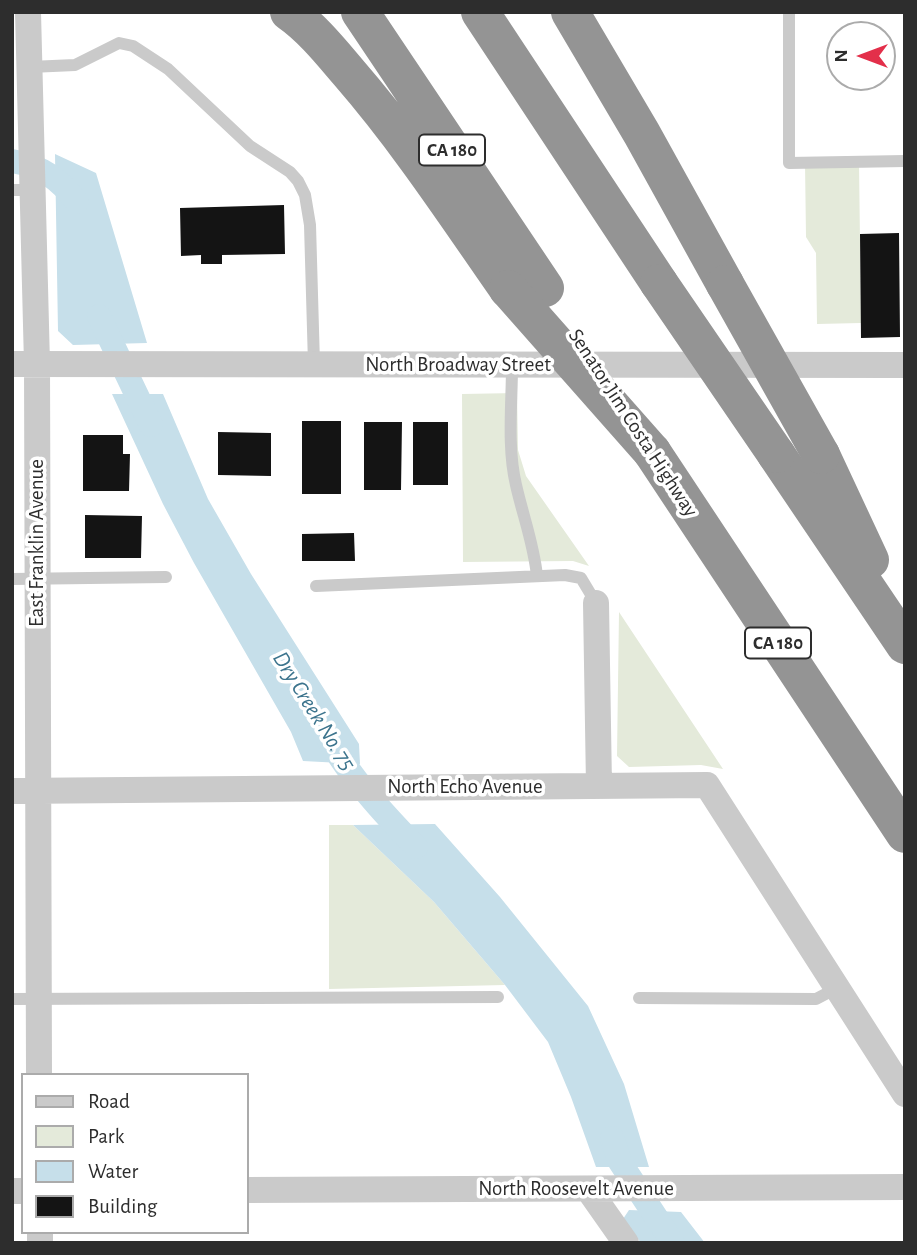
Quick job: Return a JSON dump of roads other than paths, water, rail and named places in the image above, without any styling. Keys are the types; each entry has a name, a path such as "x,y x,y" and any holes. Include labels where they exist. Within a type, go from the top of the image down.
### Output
{"highway":[{"path":"289,12 324,45 526,288"},
{"name":"Senator Jim Costa Highway","path":"360,12 526,288 652,452 905,834"},
{"path":"480,12 659,283 905,645"},
{"path":"570,12 642,134 821,454 905,635"}],"street":[{"name":"East Franklin Avenue","path":"28,12 32,150 26,188 25,579 39,790 39,1073"},
{"name":"North Broadway Street","path":"24,364 905,365"},
{"path":"596,603 599,786"},
{"name":"North Echo Avenue","path":"12,791 707,785 837,988"},
{"path":"837,988 905,1094"},
{"name":"North Roosevelt Avenue","path":"248,1190 905,1187"},
{"path":"588,1189 626,1243"}],"lane":[{"path":"789,12 789,163 905,161"},
{"path":"30,67 75,65 119,43 132,46 168,69 250,146 290,172 298,181 304,195 310,225 314,364"},
{"path":"512,365 512,458 515,484 535,553 537,576"},
{"path":"316,586 565,575 581,578 596,603"},
{"path":"25,579 166,577"},
{"path":"639,998 816,999 837,988"},
{"path":"12,999 498,997"}],"water":[{"path":"55,154 96,173 147,343 73,345 58,331"},
{"path":"112,394 163,394 208,499 251,574 359,744 360,764 303,761 291,732 163,504"},
{"path":"435,824 500,897 588,1006 624,1084 649,1167 596,1167 548,1042 505,985 434,902 353,825"},
{"path":"629,1210 681,1212 705,1243 641,1243 623,1219"}],"waterway":[{"name":"Dry Creek No. 75","path":"12,161 32,166 49,175 77,202"},
{"name":"Dry Creek No. 75","path":"99,316 151,425"},
{"name":"Dry Creek No. 75","path":"327,737 368,795 416,847"},
{"name":"Dry Creek No. 75","path":"612,1138 620,1162 673,1243"}]}
